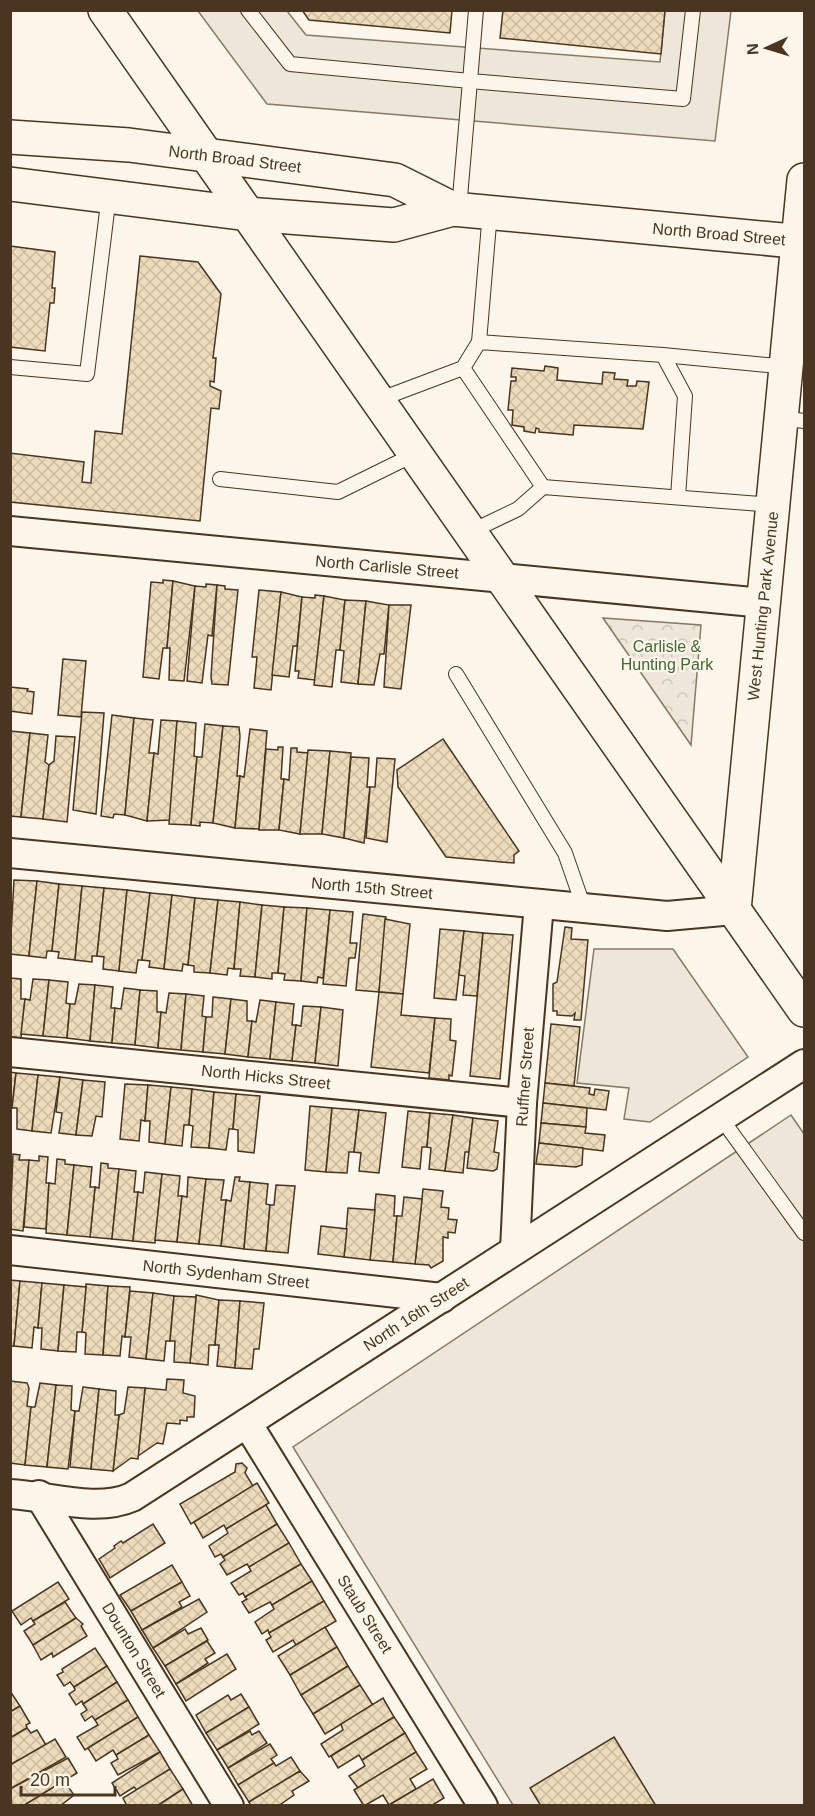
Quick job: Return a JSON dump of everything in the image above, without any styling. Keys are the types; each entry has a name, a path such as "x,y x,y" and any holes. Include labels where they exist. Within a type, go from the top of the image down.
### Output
{"main road":[{"path":"105,10 804,1010"},
{"name":"North Broad Street","path":"10,137 207,154 396,180 467,210"},
{"name":"West Hunting Park Avenue","path":"734,910 773,505 793,419 787,367 801,242 804,180"},
{"name":"North Broad Street","path":"10,184 248,214 394,225 467,210 801,242"}],"street":[{"name":"North Carlisle Street","path":"10,531 764,603"},
{"name":"North 15th Street","path":"10,853 667,916 734,910"},
{"name":"Ruffner Street","path":"515,1250 522,1103 539,904"},
{"name":"North Hicks Street","path":"10,1052 522,1103"},
{"name":"North 16th Street","path":"10,1494 39,1495 101,1504 118,1504 132,1497 804,1064"},
{"name":"North Sydenham Street","path":"10,1250 442,1298"},
{"name":"Staub Street","path":"247,1423 483,1806"},
{"name":"Dounton Street","path":"39,1495 229,1806"}],"lane":[{"path":"248,10 290,64 683,99 693,10"},
{"path":"377,400 463,368 479,342 467,210 470,81 476,10"},
{"path":"10,367 87,374 109,195"},
{"path":"479,342 663,355 787,367"},
{"path":"663,355 685,396 678,497"},
{"path":"463,368 543,488"},
{"path":"220,479 338,492 415,454"},
{"path":"470,532 518,508 543,488 773,505"},
{"path":"456,674 565,853 584,908"},
{"path":"721,1118 804,1233"}],"green space":[{"name":"Carlisle & Hunting Park","path":"603,618 701,625 691,745"},
{"path":"594,949 673,949 748,1057 650,1122 624,1119 629,1088 577,1083"},
{"path":"791,1115 804,1134 804,1805 513,1805 293,1447"}],"shaded area":[{"path":"198,11 287,11 306,35 660,62 665,11 731,11 715,141 267,104"}],"building":[{"path":"302,10 452,10 450,33 309,20"},
{"path":"503,10 665,10 661,54 500,38"},
{"path":"10,246 55,252 52,288 55,288 54,303 50,303 45,351 10,347"},
{"path":"140,256 198,262 221,294 213,358 216,358 214,382 210,381 210,386 221,391 219,409 211,408 200,521 10,502 10,453 84,462 82,482 91,483 95,431 122,434"},
{"path":"545,366 558,368 557,380 602,384 603,372 615,373 614,379 628,380 627,386 636,386 637,381 649,382 643,429 574,425 573,435 539,432 536,428 535,433 524,431 524,427 512,425 513,410 508,410 511,381 516,381 516,377 511,377 512,368 544,371"},
{"path":"163,580 173,581 167,648 163,648 159,679 143,677 151,582 163,583"},
{"path":"173,581 195,586 184,681 169,680 170,648 167,648"},
{"path":"206,584 217,585 212,636 208,635 202,683 187,681 195,586 206,587"},
{"path":"217,585 225,586 225,589 238,590 228,685 212,684 211,677"},
{"path":"259,590 281,592 271,690 254,688 257,657 252,657"},
{"path":"281,592 302,597 297,646 293,646 289,677 272,675"},
{"path":"315,595 324,596 315,680 298,678 299,671 295,671 302,597 315,598"},
{"path":"324,596 345,600 340,650 336,650 332,687 314,685"},
{"path":"345,600 366,601 358,684 341,682 344,651 340,650"},
{"path":"366,601 389,605 384,654 380,654 374,685 358,684"},
{"path":"389,605 411,605 401,689 384,687"},
{"path":"63,659 86,661 81,717 58,715"},
{"path":"10,687 34,692 32,714 10,711"},
{"path":"82,712 104,713 96,814 73,810"},
{"path":"112,715 134,718 125,815 114,814 113,818 101,816"},
{"path":"134,718 153,720 149,753 154,753 147,821 125,815"},
{"path":"161,720 177,721 170,820 147,821 154,753 158,754"},
{"path":"177,721 196,723 194,756 197,757 191,825 169,824"},
{"path":"205,724 223,726 213,823 200,822 200,826 191,825 197,757 202,757"},
{"path":"223,726 239,727 237,776 240,776 235,828 213,823"},
{"path":"250,729 267,731 259,829 235,828 240,776 244,777"},
{"path":"10,731 30,733 21,817 10,816"},
{"path":"30,733 48,735 45,762 49,765 43,819 21,817"},
{"path":"56,736 75,737 67,822 43,819 49,765 54,761"},
{"path":"443,739 519,851 514,855 514,863 446,857 398,787 397,770"},
{"path":"278,747 283,747 281,779 284,779 279,830 259,830 266,749 278,750"},
{"path":"291,748 297,748 297,752 308,753 300,834 279,830 284,779 289,780"},
{"path":"308,750 330,751 322,834 300,834"},
{"path":"330,751 351,753 344,838 322,834"},
{"path":"351,757 369,758 367,787 370,787 364,843 344,838"},
{"path":"377,758 395,759 387,842 366,838 370,787 375,787"},
{"path":"14,880 37,881 29,956 10,954"},
{"path":"37,881 59,884 52,951 47,951 46,958 29,956"},
{"path":"59,884 82,886 75,960 58,958 59,952 52,951"},
{"path":"82,886 104,888 97,956 92,956 92,962 75,960"},
{"path":"104,888 127,890 119,971 103,969 104,957 97,956"},
{"path":"127,890 150,893 142,960 138,960 136,973 119,971"},
{"path":"150,893 172,895 164,969 149,967 150,961 142,960"},
{"path":"172,895 195,898 188,965 183,964 182,971 164,969"},
{"path":"195,898 218,900 210,973 194,972 194,966 188,965"},
{"path":"218,900 240,902 234,969 228,968 227,975 210,973"},
{"path":"240,902 262,905 255,977 240,976 241,969 234,969"},
{"path":"262,905 284,907 278,973 272,973 272,979 255,977"},
{"path":"284,907 307,908 301,981 284,980 285,974 278,973"},
{"path":"307,908 330,910 323,978 318,977 317,983 301,981"},
{"path":"330,910 353,912 350,943 357,943 355,958 349,958 346,986 323,984"},
{"path":"363,914 386,917 379,992 356,990"},
{"path":"385,919 410,924 403,994 379,992"},
{"path":"565,927 572,928 571,939 588,940 581,1020 574,1020 575,1013 572,1016 557,1015 557,1011 553,1011 553,984 557,982"},
{"path":"440,929 464,931 456,1000 434,998"},
{"path":"464,931 483,933 477,996 463,995 465,976 459,975"},
{"path":"483,933 513,935 500,1079 470,1076"},
{"path":"10,978 21,979 21,999 25,999 21,1038 10,1037"},
{"path":"33,979 49,980 43,1036 21,1034 25,999 30,1000"},
{"path":"49,980 68,982 66,1003 70,1004 67,1038 43,1036"},
{"path":"79,984 95,985 90,1041 67,1038 70,1004 75,1004"},
{"path":"95,985 113,987 111,1008 115,1008 112,1043 90,1041"},
{"path":"124,988 140,990 135,1045 112,1043 115,1008 121,1009"},
{"path":"140,990 157,991 157,1012 161,1012 158,1048 135,1045"},
{"path":"379,992 403,994 401,1015 435,1018 429,1073 371,1067"},
{"path":"169,993 186,994 181,1050 158,1048 161,1012 166,1013"},
{"path":"186,994 204,996 202,1016 206,1017 203,1052 181,1050"},
{"path":"213,997 231,999 225,1054 203,1052 206,1017 212,1017"},
{"path":"231,999 247,1001 247,1021 252,1021 248,1057 225,1054"},
{"path":"260,1000 276,1002 270,1059 248,1057 252,1021 256,1022"},
{"path":"276,1002 294,1004 292,1025 296,1025 292,1061 270,1059"},
{"path":"303,1006 321,1007 315,1063 292,1061 296,1025 301,1026"},
{"path":"321,1007 343,1010 338,1066 315,1063"},
{"path":"435,1018 451,1019 450,1040 456,1041 452,1076 449,1075 449,1080 429,1078"},
{"path":"551,1024 580,1027 574,1086 545,1083"},
{"path":"10,1072 16,1073 12,1108 10,1108"},
{"path":"16,1073 38,1075 32,1131 17,1129 17,1108 12,1108"},
{"path":"38,1075 60,1077 51,1133 32,1131"},
{"path":"60,1077 83,1080 76,1135 59,1133 62,1113 56,1112"},
{"path":"83,1080 105,1082 102,1117 96,1116 92,1136 76,1135"},
{"path":"545,1083 590,1088 589,1094 594,1095 595,1089 609,1091 606,1110 543,1103"},
{"path":"125,1084 148,1085 145,1121 141,1120 139,1141 120,1139"},
{"path":"148,1085 171,1087 165,1144 149,1142 150,1121 145,1121"},
{"path":"171,1087 192,1089 189,1125 184,1125 182,1146 165,1144"},
{"path":"192,1089 214,1092 209,1148 191,1147 193,1126 189,1125"},
{"path":"214,1092 236,1094 233,1129 229,1129 226,1150 209,1148"},
{"path":"236,1094 260,1096 254,1153 238,1151 238,1130 233,1129"},
{"path":"543,1103 587,1108 586,1127 541,1123"},
{"path":"310,1106 332,1108 326,1172 305,1170"},
{"path":"332,1108 359,1110 354,1152 349,1152 347,1173 326,1172"},
{"path":"359,1110 386,1113 379,1173 359,1171 361,1153 354,1152"},
{"path":"408,1111 430,1113 427,1147 422,1147 420,1169 402,1167"},
{"path":"430,1113 453,1115 445,1171 429,1169 431,1148 427,1147"},
{"path":"453,1115 473,1118 469,1152 465,1152 463,1173 445,1171"},
{"path":"473,1118 498,1121 494,1152 499,1153 497,1169 493,1171 467,1168"},
{"path":"541,1123 586,1127 585,1133 605,1135 603,1151 539,1143"},
{"path":"539,1143 583,1148 582,1165 576,1167 536,1164"},
{"path":"13,1154 20,1155 19,1160 29,1160 23,1231 10,1229"},
{"path":"39,1156 48,1157 46,1229 24,1227 29,1160 39,1161"},
{"path":"57,1159 65,1160 65,1164 74,1165 67,1235 46,1233 49,1183 55,1184"},
{"path":"101,1163 108,1164 108,1168 119,1169 112,1239 90,1237 95,1187 99,1188"},
{"path":"74,1165 92,1167 90,1187 95,1187 90,1237 67,1235"},
{"path":"119,1169 136,1171 134,1192 138,1192 133,1241 112,1239"},
{"path":"145,1172 162,1174 155,1243 133,1241 138,1192 143,1193"},
{"path":"162,1174 180,1176 178,1196 182,1196 177,1242 155,1240"},
{"path":"188,1177 206,1179 199,1244 177,1242 182,1196 187,1197"},
{"path":"235,1177 240,1177 239,1181 250,1182 244,1249 221,1246 226,1200 231,1201"},
{"path":"206,1179 224,1180 221,1200 226,1200 221,1246 199,1244"},
{"path":"250,1182 268,1184 266,1204 270,1205 266,1251 244,1249"},
{"path":"276,1185 295,1186 288,1253 266,1251 270,1205 274,1205"},
{"path":"423,1189 443,1191 441,1207 449,1208 448,1219 457,1220 455,1233 448,1232 448,1238 443,1237 443,1261 431,1268 429,1265 415,1264"},
{"path":"376,1194 395,1196 394,1216 397,1216 393,1262 370,1260"},
{"path":"404,1197 422,1199 415,1264 393,1262 397,1216 402,1216"},
{"path":"348,1208 375,1210 370,1260 344,1257"},
{"path":"321,1226 347,1229 344,1257 318,1254"},
{"path":"10,1280 20,1281 14,1346 10,1346"},
{"path":"20,1281 42,1283 38,1328 34,1327 32,1348 14,1346"},
{"path":"42,1283 64,1285 58,1351 41,1349 42,1328 38,1328"},
{"path":"86,1284 108,1286 103,1355 85,1354 86,1333 82,1332"},
{"path":"64,1285 86,1287 82,1332 77,1332 76,1352 58,1351"},
{"path":"108,1286 130,1287 125,1337 122,1336 120,1356 103,1355"},
{"path":"130,1291 153,1293 146,1359 129,1357 131,1337 125,1337"},
{"path":"153,1293 174,1296 170,1341 166,1341 164,1361 146,1359"},
{"path":"196,1295 219,1300 215,1345 209,1345 208,1365 190,1363"},
{"path":"174,1296 196,1297 190,1363 174,1362 175,1341 170,1341"},
{"path":"219,1300 240,1301 235,1368 217,1366 219,1345 215,1345"},
{"path":"240,1301 264,1303 259,1349 254,1349 252,1369 235,1368"},
{"path":"167,1379 184,1380 183,1393 195,1396 194,1417 187,1417 187,1421 180,1420 180,1424 167,1423 163,1444 157,1443 138,1456 145,1388 166,1390"},
{"path":"10,1381 27,1383 29,1388 27,1406 31,1407 25,1465 10,1463"},
{"path":"40,1383 56,1385 47,1467 25,1465 31,1407 35,1407"},
{"path":"56,1385 72,1386 71,1410 75,1411 68,1469 47,1467"},
{"path":"83,1387 99,1389 91,1469 70,1467 75,1411 79,1411"},
{"path":"128,1387 145,1388 138,1459 131,1458 113,1471 119,1415 124,1413"},
{"path":"99,1389 116,1391 115,1415 119,1415 113,1471 91,1469"},
{"path":"242,1463 247,1468 245,1473 253,1486 191,1524 180,1504 235,1472 236,1464"},
{"path":"257,1483 269,1503 226,1529 224,1525 203,1538 194,1522"},
{"path":"266,1505 277,1524 223,1557 221,1554 215,1557 209,1546 228,1533 226,1529"},
{"path":"153,1524 165,1543 110,1578 99,1559 121,1541 123,1543"},
{"path":"277,1524 289,1543 249,1567 247,1564 227,1575 220,1564 225,1560 223,1557"},
{"path":"289,1543 301,1564 245,1597 243,1593 239,1595 231,1583 251,1571 249,1567"},
{"path":"301,1564 312,1581 272,1605 270,1602 249,1613 242,1602 247,1599 245,1597"},
{"path":"172,1565 182,1582 131,1611 120,1595"},
{"path":"312,1581 324,1601 269,1633 268,1630 262,1634 255,1622 274,1609 272,1605"},
{"path":"58,1582 69,1599 33,1621 31,1618 21,1625 12,1611"},
{"path":"182,1582 190,1596 179,1602 182,1607 142,1630 131,1611"},
{"path":"199,1599 207,1612 153,1648 142,1630"},
{"path":"324,1601 336,1621 296,1645 293,1640 273,1652 266,1640 271,1637 269,1633"},
{"path":"65,1602 76,1618 33,1645 24,1631 35,1624 33,1621"},
{"path":"76,1618 83,1624 81,1626 87,1636 53,1657 52,1653 41,1660 33,1645"},
{"path":"325,1627 337,1647 290,1675 278,1656"},
{"path":"201,1628 208,1640 165,1666 153,1648 185,1629 188,1634"},
{"path":"207,1641 215,1653 205,1659 208,1663 176,1684 165,1666"},
{"path":"337,1647 348,1666 301,1695 290,1675"},
{"path":"95,1648 107,1666 74,1687 70,1682 64,1686 57,1675 63,1672 62,1669"},
{"path":"227,1654 236,1669 186,1701 176,1684"},
{"path":"107,1666 117,1682 83,1704 82,1701 76,1705 69,1694 75,1690 74,1687"},
{"path":"348,1666 360,1685 313,1714 301,1695"},
{"path":"117,1682 128,1700 95,1720 92,1716 85,1721 81,1714 87,1710 83,1704"},
{"path":"360,1685 373,1705 325,1734 313,1714"},
{"path":"12,1694 20,1706 10,1712 10,1695"},
{"path":"241,1694 249,1707 206,1733 196,1715 228,1695 231,1700"},
{"path":"383,1698 394,1717 329,1757 321,1744 343,1730 341,1724"},
{"path":"128,1700 138,1717 85,1750 77,1737 98,1725 95,1720"},
{"path":"20,1706 30,1723 26,1725 27,1728 10,1738 10,1712"},
{"path":"249,1707 259,1724 217,1750 206,1733"},
{"path":"138,1717 149,1735 116,1755 113,1750 96,1761 88,1748"},
{"path":"394,1717 405,1733 362,1760 359,1755 338,1768 331,1756"},
{"path":"27,1728 31,1733 37,1730 46,1745 10,1765 10,1738"},
{"path":"250,1731 252,1735 259,1731 267,1743 228,1768 217,1750"},
{"path":"405,1733 416,1752 358,1788 349,1776 365,1766 362,1760"},
{"path":"149,1735 160,1752 118,1775 111,1763 118,1759 116,1755"},
{"path":"614,1737 656,1806 541,1806 530,1788"},
{"path":"55,1739 66,1757 10,1789 10,1765"},
{"path":"270,1744 277,1755 271,1759 274,1763 238,1785 228,1768"},
{"path":"160,1752 170,1769 137,1790 134,1787 120,1796 112,1783"},
{"path":"416,1752 427,1769 410,1779 416,1789 389,1805 383,1795 364,1806 354,1790"},
{"path":"291,1757 300,1771 249,1802 238,1785 274,1763 276,1766"},
{"path":"68,1758 77,1773 23,1806 12,1806 10,1789"},
{"path":"170,1769 183,1789 157,1806 127,1806 123,1798"},
{"path":"300,1771 309,1781 292,1791 294,1795 278,1806 251,1806 249,1802"},
{"path":"433,1779 444,1798 431,1806 389,1805"},
{"path":"60,1783 63,1788 67,1785 74,1795 60,1806 23,1806"},
{"path":"183,1789 193,1806 157,1806"}]}
